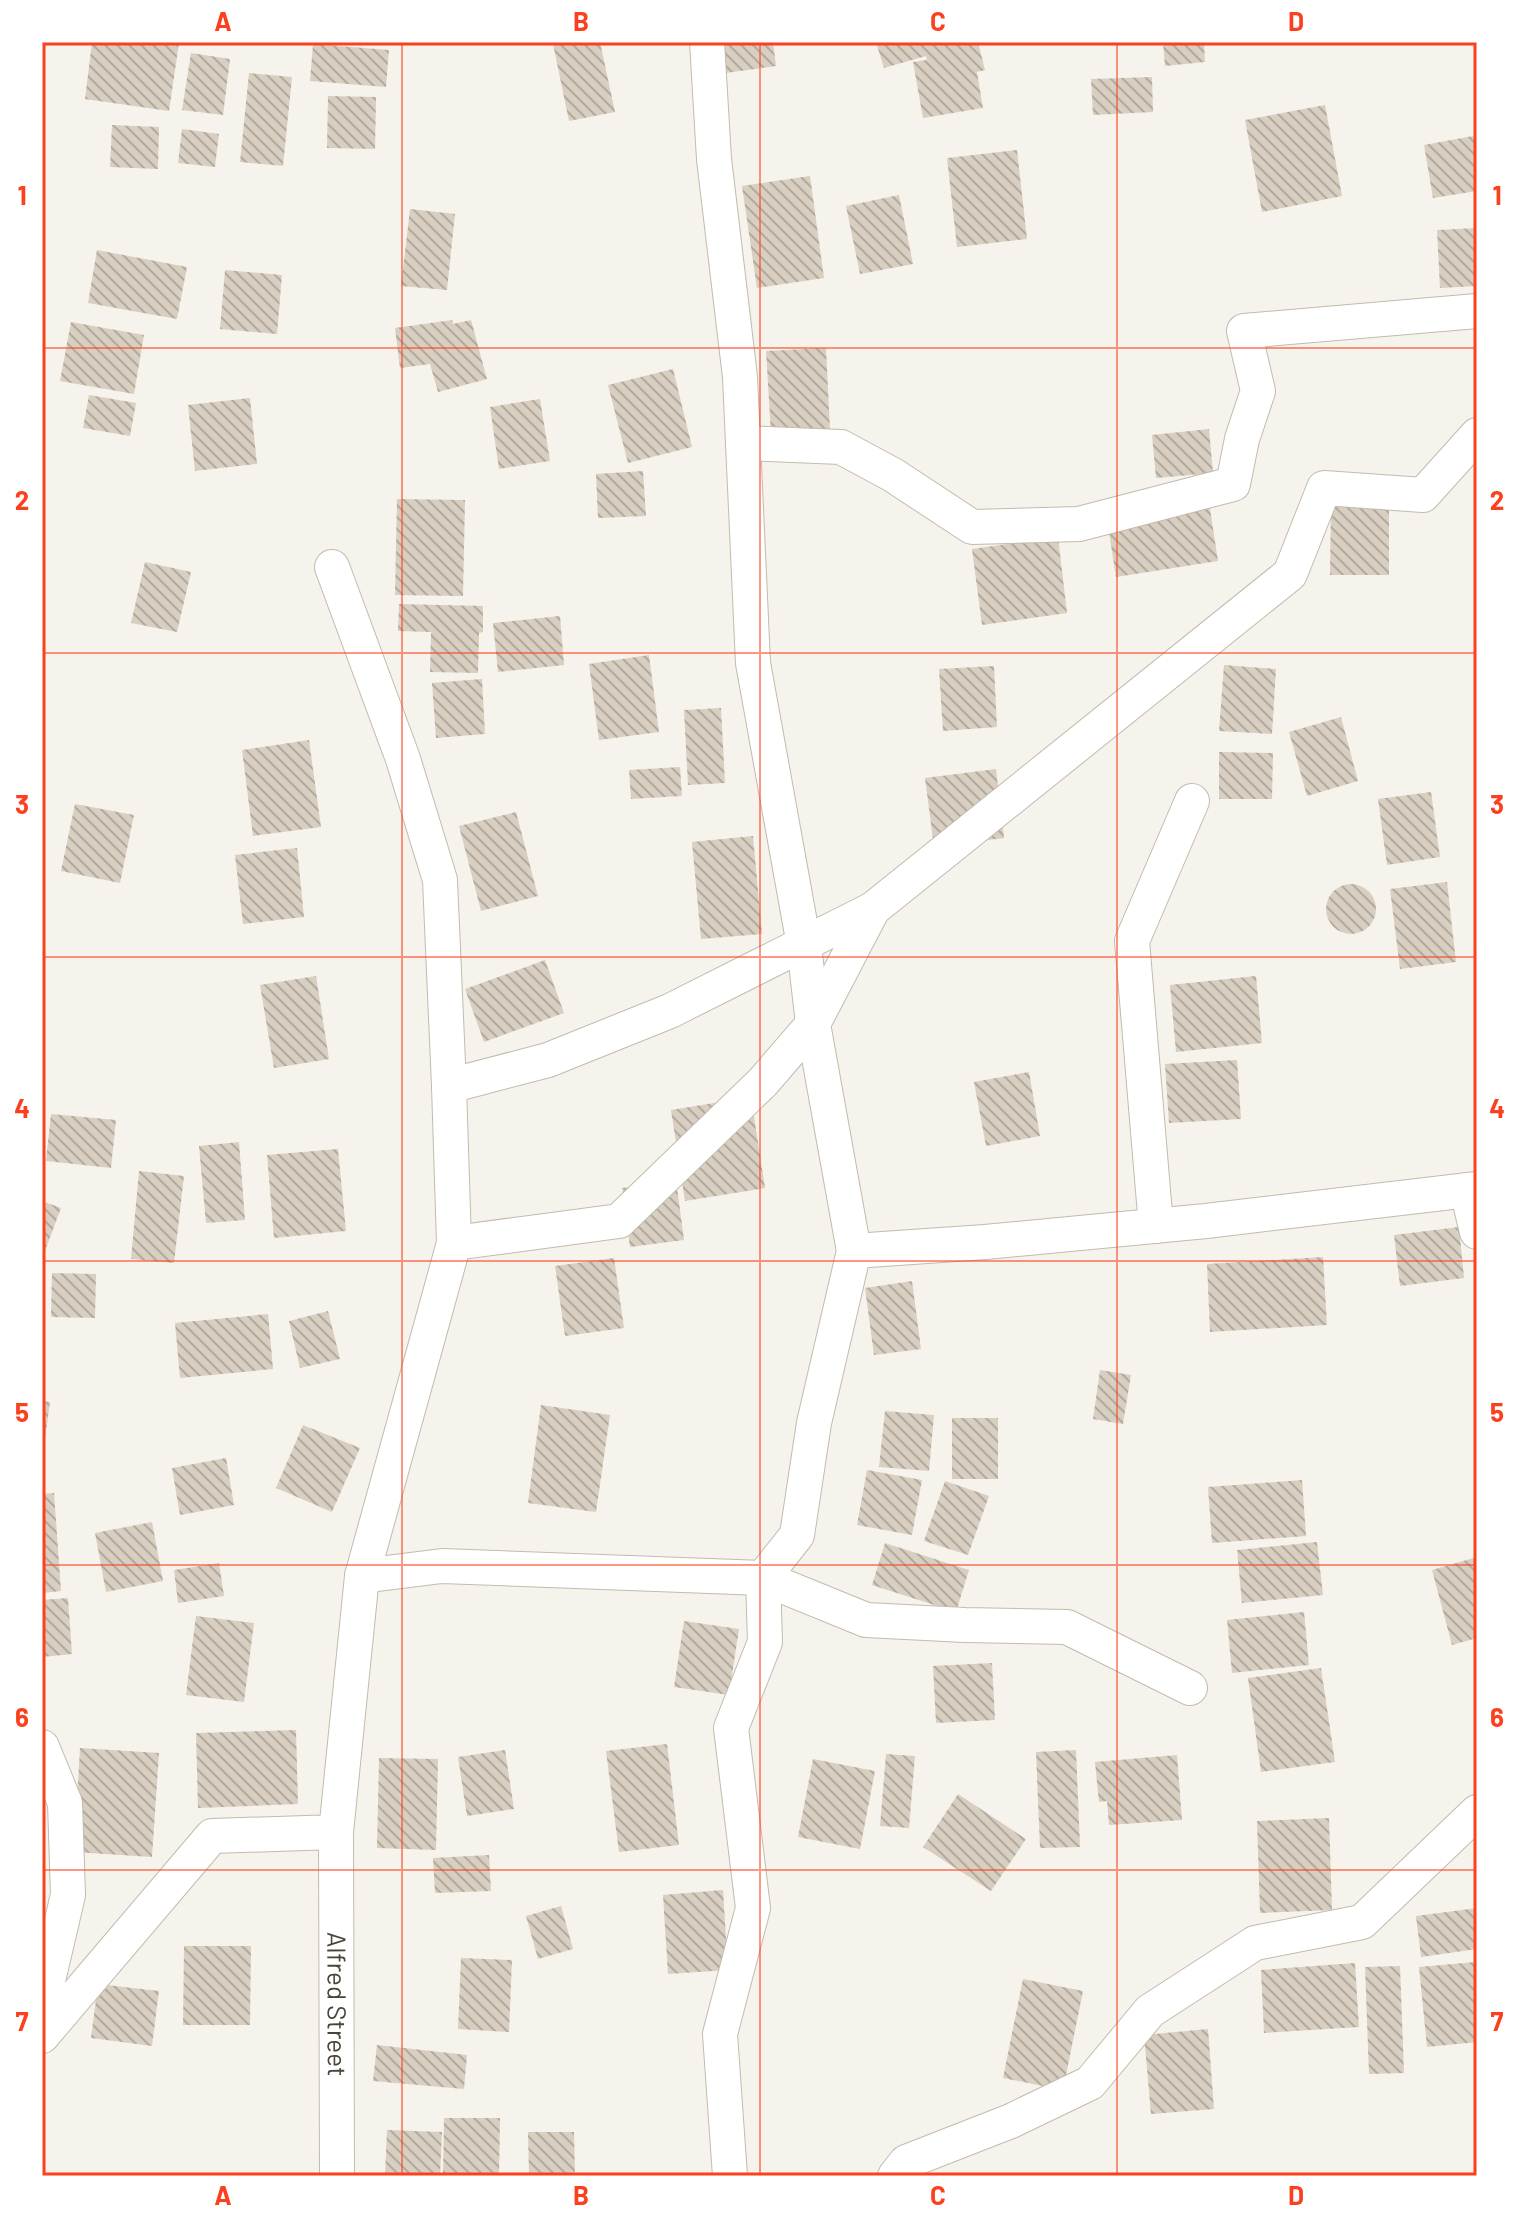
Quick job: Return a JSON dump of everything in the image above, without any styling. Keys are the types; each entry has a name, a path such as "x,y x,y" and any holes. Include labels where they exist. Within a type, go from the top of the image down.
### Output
{"street":[{"path":"707,42 714,159 740,377 753,663 804,945 813,1024 854,1251 814,1423 797,1535 763,1578 765,1642 731,1728 753,1908 720,2034 730,2176"},
{"path":"743,443 841,447 893,475 972,527 1079,524 1233,484 1242,439 1258,391 1244,331 1477,311"},
{"path":"449,1086 548,1060 670,1011 873,909 1290,574 1324,488 1423,495 1477,435"},
{"name":"Alfred Street","path":"332,567 403,759 440,880 454,1243 362,1576 336,1832 337,2176"},
{"path":"1156,1226 1132,941 1192,801"},
{"path":"454,1243 619,1221 763,1082 813,1024 873,909"},
{"path":"854,1251 1156,1226 1472,1189 1477,1232"},
{"path":"362,1576 442,1566 763,1578 866,1620 1067,1627 1190,1688"},
{"path":"42,1747 65,1803 68,1895 42,2006"},
{"path":"895,2176 906,2162 1011,2121 1090,2083 1150,2011 1255,1943 1362,1922 1477,1812"},
{"path":"42,2036 212,1836 336,1832"}],"building":[{"path":"92,42 179,43 169,111 85,99"},
{"path":"600,42 615,112 569,121 553,44"},
{"path":"707,42 773,42 776,66 711,75"},
{"path":"876,42 978,42 985,70 977,72 983,108 923,118 913,62 927,60 926,56 884,68"},
{"path":"1163,42 1204,42 1205,62 1165,66"},
{"path":"313,44 389,50 386,87 310,81"},
{"path":"191,53 230,59 223,115 182,110"},
{"path":"249,73 292,77 283,166 240,162"},
{"path":"1152,77 1153,112 1093,115 1091,79"},
{"path":"328,96 376,97 375,149 327,148"},
{"path":"1325,105 1342,196 1262,212 1245,120"},
{"path":"112,125 159,127 158,169 110,167"},
{"path":"182,129 219,134 215,167 178,163"},
{"path":"1473,136 1477,156 1477,191 1433,198 1424,145"},
{"path":"1017,150 1027,239 957,247 947,158"},
{"path":"810,176 824,278 757,288 742,186"},
{"path":"899,195 913,264 860,274 846,206"},
{"path":"410,209 455,214 447,290 401,286"},
{"path":"1477,228 1477,286 1440,288 1437,230"},
{"path":"97,250 187,267 177,319 88,303"},
{"path":"225,270 282,275 277,334 220,329"},
{"path":"452,320 453,324 471,320 487,379 438,392 430,364 400,368 395,328"},
{"path":"71,322 144,335 134,394 60,381"},
{"path":"826,348 830,430 771,433 766,351"},
{"path":"673,369 692,447 628,463 608,385"},
{"path":"89,395 136,403 130,436 83,428"},
{"path":"250,398 257,464 195,471 188,405"},
{"path":"540,399 550,461 499,469 490,407"},
{"path":"1209,429 1213,473 1156,478 1152,435"},
{"path":"643,471 646,516 598,518 596,474"},
{"path":"1206,483 1218,561 1116,577 1104,500"},
{"path":"397,499 465,500 463,596 395,595"},
{"path":"1331,503 1389,503 1389,575 1330,575"},
{"path":"1058,537 1067,613 982,625 972,549"},
{"path":"145,562 191,572 177,632 131,623"},
{"path":"399,604 483,606 478,673 430,672 431,632 398,631"},
{"path":"560,616 564,665 498,672 493,623"},
{"path":"649,655 659,732 599,740 589,664"},
{"path":"1224,665 1276,669 1272,734 1219,731"},
{"path":"994,666 997,727 943,731 939,669"},
{"path":"482,679 485,734 436,738 432,683"},
{"path":"721,708 725,783 688,785 684,710"},
{"path":"1341,717 1358,781 1307,796 1289,732"},
{"path":"309,740 321,827 253,836 242,750"},
{"path":"1219,752 1273,753 1272,799 1219,799"},
{"path":"680,767 682,796 631,799 629,770"},
{"path":"996,769 1004,838 934,847 925,778"},
{"path":"1431,792 1440,857 1387,865 1378,799"},
{"path":"75,804 134,815 120,883 61,871"},
{"path":"516,812 538,896 481,911 459,826"},
{"path":"753,836 762,934 701,939 692,842"},
{"path":"297,848 304,917 243,924 235,855"},
{"path":"1447,882 1456,962 1400,969 1390,889"},
{"path":"1351,884 1369,891 1376,909 1369,927 1351,934 1333,927 1326,909 1333,891"},
{"path":"545,960 564,1013 484,1042 465,989"},
{"path":"316,976 329,1059 274,1068 260,985"},
{"path":"1256,976 1262,1043 1176,1052 1170,985"},
{"path":"1237,1060 1241,1119 1169,1123 1165,1064"},
{"path":"1029,1072 1040,1136 986,1146 974,1082"},
{"path":"751,1097 765,1188 685,1201 671,1110"},
{"path":"51,1114 116,1120 111,1168 46,1161"},
{"path":"239,1142 245,1220 206,1223 199,1146"},
{"path":"338,1149 346,1231 274,1238 267,1155"},
{"path":"139,1171 184,1176 174,1263 131,1259"},
{"path":"676,1180 684,1240 630,1247 622,1188"},
{"path":"42,1201 61,1208 42,1259"},
{"path":"1459,1227 1464,1278 1400,1286 1394,1235"},
{"path":"1323,1257 1327,1325 1210,1332 1207,1264"},
{"path":"614,1258 624,1328 565,1336 555,1266"},
{"path":"52,1273 96,1274 95,1318 51,1317"},
{"path":"912,1281 921,1349 874,1355 865,1288"},
{"path":"328,1311 340,1359 300,1368 289,1321"},
{"path":"268,1314 273,1369 180,1378 175,1323"},
{"path":"1100,1370 1131,1375 1123,1424 1093,1419"},
{"path":"42,1401 50,1402 44,1446 42,1446"},
{"path":"541,1405 610,1415 596,1512 528,1503"},
{"path":"885,1411 934,1415 929,1471 879,1467"},
{"path":"952,1418 998,1418 998,1479 952,1479"},
{"path":"303,1425 360,1448 332,1512 276,1488"},
{"path":"226,1458 234,1505 180,1515 172,1468"},
{"path":"867,1470 922,1480 912,1535 857,1525"},
{"path":"1302,1480 1306,1536 1212,1543 1208,1487"},
{"path":"945,1481 989,1496 968,1555 924,1541"},
{"path":"54,1493 61,1591 42,1593 42,1494"},
{"path":"152,1522 163,1581 106,1592 95,1533"},
{"path":"1317,1542 1323,1595 1242,1603 1237,1550"},
{"path":"885,1543 969,1570 956,1612 872,1585"},
{"path":"1477,1557 1477,1638 1452,1645 1432,1570"},
{"path":"219,1563 224,1596 178,1603 174,1570"},
{"path":"68,1598 72,1654 42,1657 42,1600"},
{"path":"1304,1612 1309,1665 1232,1673 1227,1620"},
{"path":"196,1616 254,1623 244,1702 186,1695"},
{"path":"684,1621 739,1629 729,1695 674,1687"},
{"path":"992,1663 995,1720 936,1723 933,1666"},
{"path":"1321,1668 1335,1762 1261,1772 1248,1678"},
{"path":"296,1730 298,1804 198,1808 196,1733"},
{"path":"667,1744 679,1845 619,1852 606,1751"},
{"path":"80,1748 159,1753 152,1857 74,1852"},
{"path":"505,1750 514,1809 467,1816 458,1757"},
{"path":"1076,1750 1080,1847 1040,1848 1036,1752"},
{"path":"886,1754 915,1756 909,1828 880,1826"},
{"path":"1177,1755 1182,1820 1109,1825 1107,1801 1099,1802 1095,1762"},
{"path":"379,1758 438,1759 436,1850 377,1848"},
{"path":"813,1759 875,1771 860,1849 798,1837"},
{"path":"958,1794 1026,1839 991,1891 923,1847"},
{"path":"1329,1818 1332,1910 1260,1913 1257,1821"},
{"path":"489,1855 491,1891 435,1893 433,1858"},
{"path":"723,1890 728,1970 668,1974 663,1895"},
{"path":"561,1906 573,1949 538,1959 526,1916"},
{"path":"1477,1908 1477,1949 1421,1957 1416,1916"},
{"path":"184,1946 251,1946 250,2025 183,2025"},
{"path":"461,1958 512,1960 509,2032 458,2029"},
{"path":"1475,1962 1477,2042 1427,2047 1419,1967"},
{"path":"1355,1963 1359,2027 1264,2033 1261,1970"},
{"path":"1400,1966 1404,2073 1369,2074 1365,1967"},
{"path":"1023,1979 1083,1991 1063,2090 1003,2078"},
{"path":"98,1984 159,1991 152,2046 91,2038"},
{"path":"1208,2029 1214,2109 1151,2114 1144,2035"},
{"path":"377,2045 467,2055 464,2089 373,2081"},
{"path":"444,2118 500,2118 499,2176 443,2176"},
{"path":"387,2130 442,2132 440,2176 385,2176"},
{"path":"528,2132 574,2132 575,2176 529,2176"}]}
